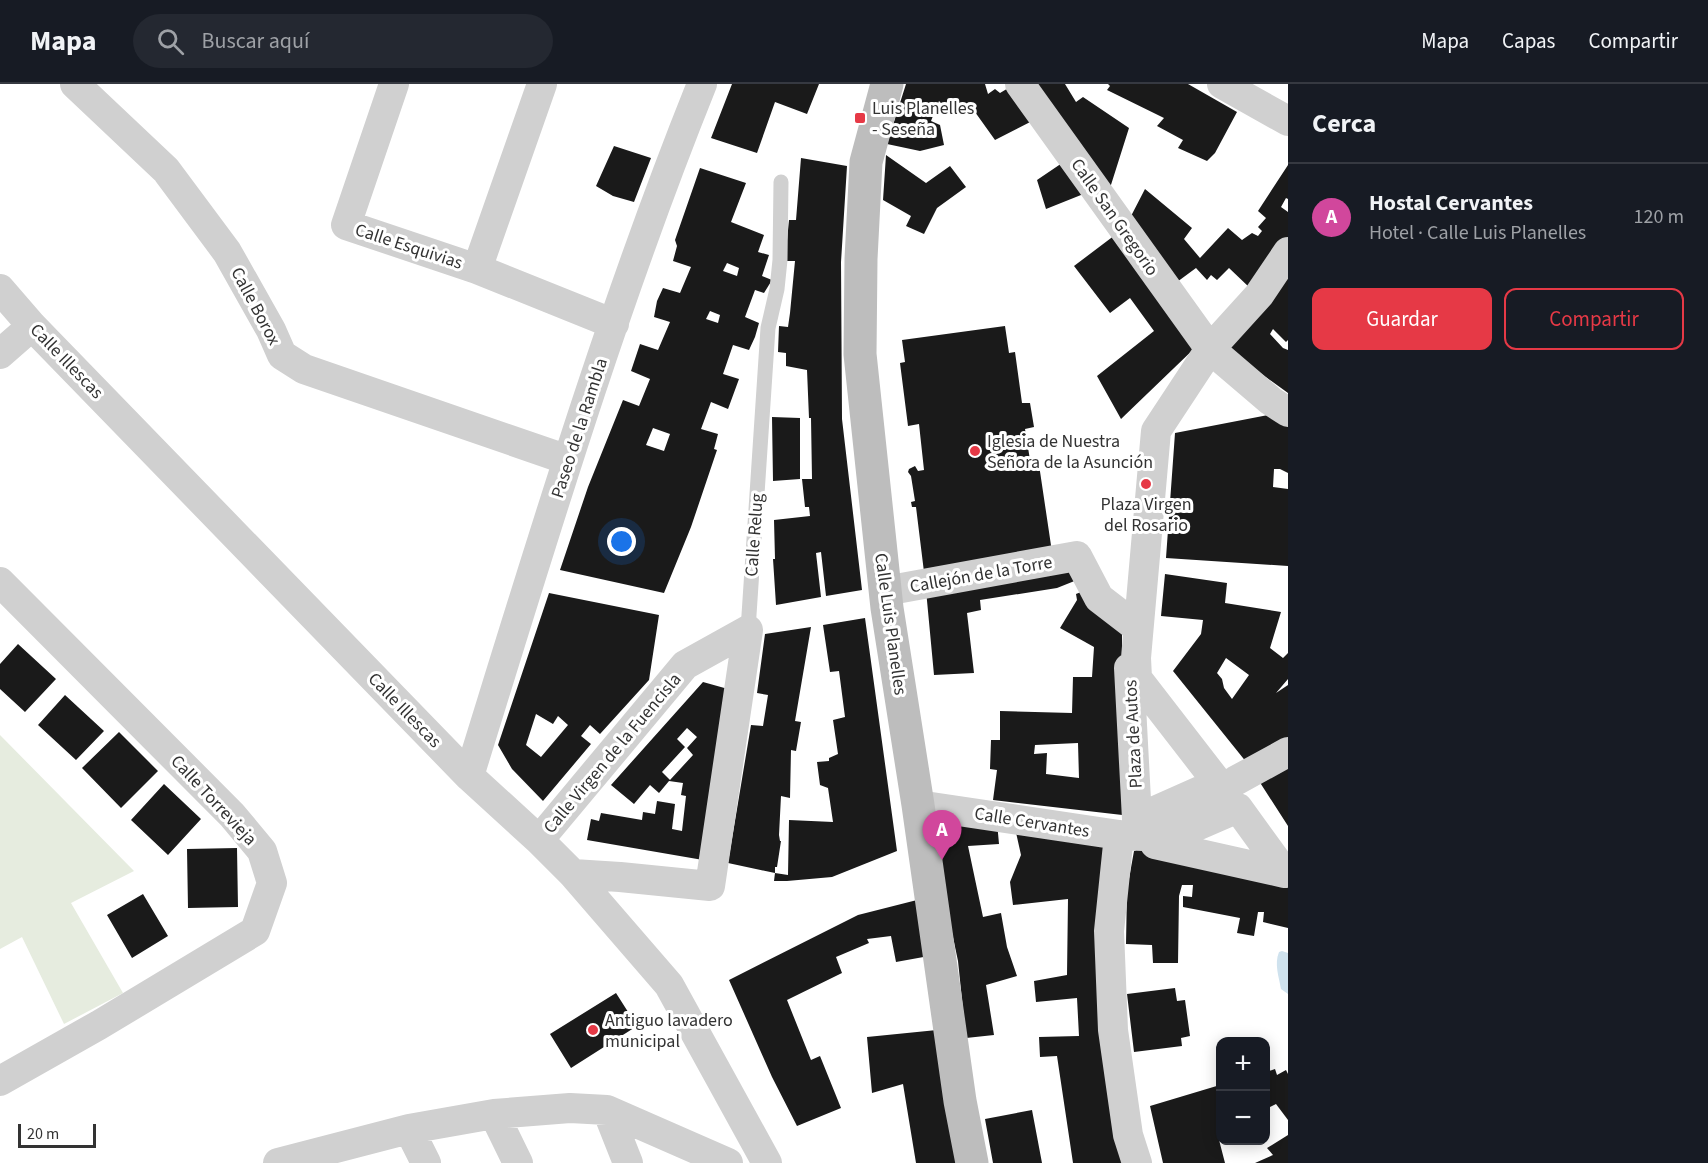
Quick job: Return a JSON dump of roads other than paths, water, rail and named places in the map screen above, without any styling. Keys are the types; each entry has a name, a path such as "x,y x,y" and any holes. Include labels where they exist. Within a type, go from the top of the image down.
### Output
{"street":[{"name":"Calle Borox","path":"75,84 166,170 227,252 271,330 282,355 304,369 568,460"},
{"name":"Calle Esquivias","path":"394,84 346,225 477,269 614,324"},
{"name":"Calle Esquivias","path":"477,269 542,84"},
{"name":"Paseo de la Rambla","path":"469,776 568,460 677,146 702,84"},
{"name":"Calle Luis Planelles","path":"887,84 866,162 860,342 885,591 960,1101 972,1163"},
{"name":"Calle San Gregorio","path":"1020,84 1210,349 1271,401 1288,412"},
{"path":"1222,84 1288,121"},
{"path":"1288,252 1259,295 1210,349 1156,431 1136,668 1235,781 1288,866"},
{"name":"Calle Illescas","path":"0,289 32,326 469,776 540,840 573,874 669,985 767,1163"},
{"path":"0,354 32,326"},
{"name":"Callejón de la Torre","path":"885,591 1077,556 1099,598 1138,628"},
{"name":"Calle Torrevieja","path":"0,582 232,815 262,851 272,883 255,931 99,1025 0,1081"},
{"name":"Calle Virgen de la Fuencisla","path":"540,840 685,665 748,630"},
{"name":"Calle Relug","path":"573,874 710,886 748,630"},
{"name":"Plaza de Autos","path":"1129,668 1136,668 1218,783 1133,834 1137,819 1129,668"},
{"path":"1137,1163 1128,1135 1113,1030 1109,932 1133,834 1288,752"},
{"name":"Calle Cervantes","path":"918,805 1133,834"},
{"path":"278,1163 409,1129 494,1114 570,1108 607,1110 728,1163"},
{"path":"607,1110 628,1163"},
{"path":"494,1114 518,1163"},
{"path":"409,1129 426,1163"}],"lane":[{"name":"Calle Relug","path":"748,630 768,328 777,289 780,260 781,182"}],"water":[{"path":"1279,952 1288,953 1288,994 1281,989 1277,971"}],"place":[{"name":"Luis Planelles - Seseña","path":"860,118"},
{"name":"Iglesia de Nuestra Señora de la Asunción","path":"975,451"},
{"name":"Plaza Virgen del Rosario","path":"1146,484"},
{"name":"Hostal Cervantes","path":"942,860"},
{"name":"Antiguo lavadero municipal","path":"593,1030"}]}
